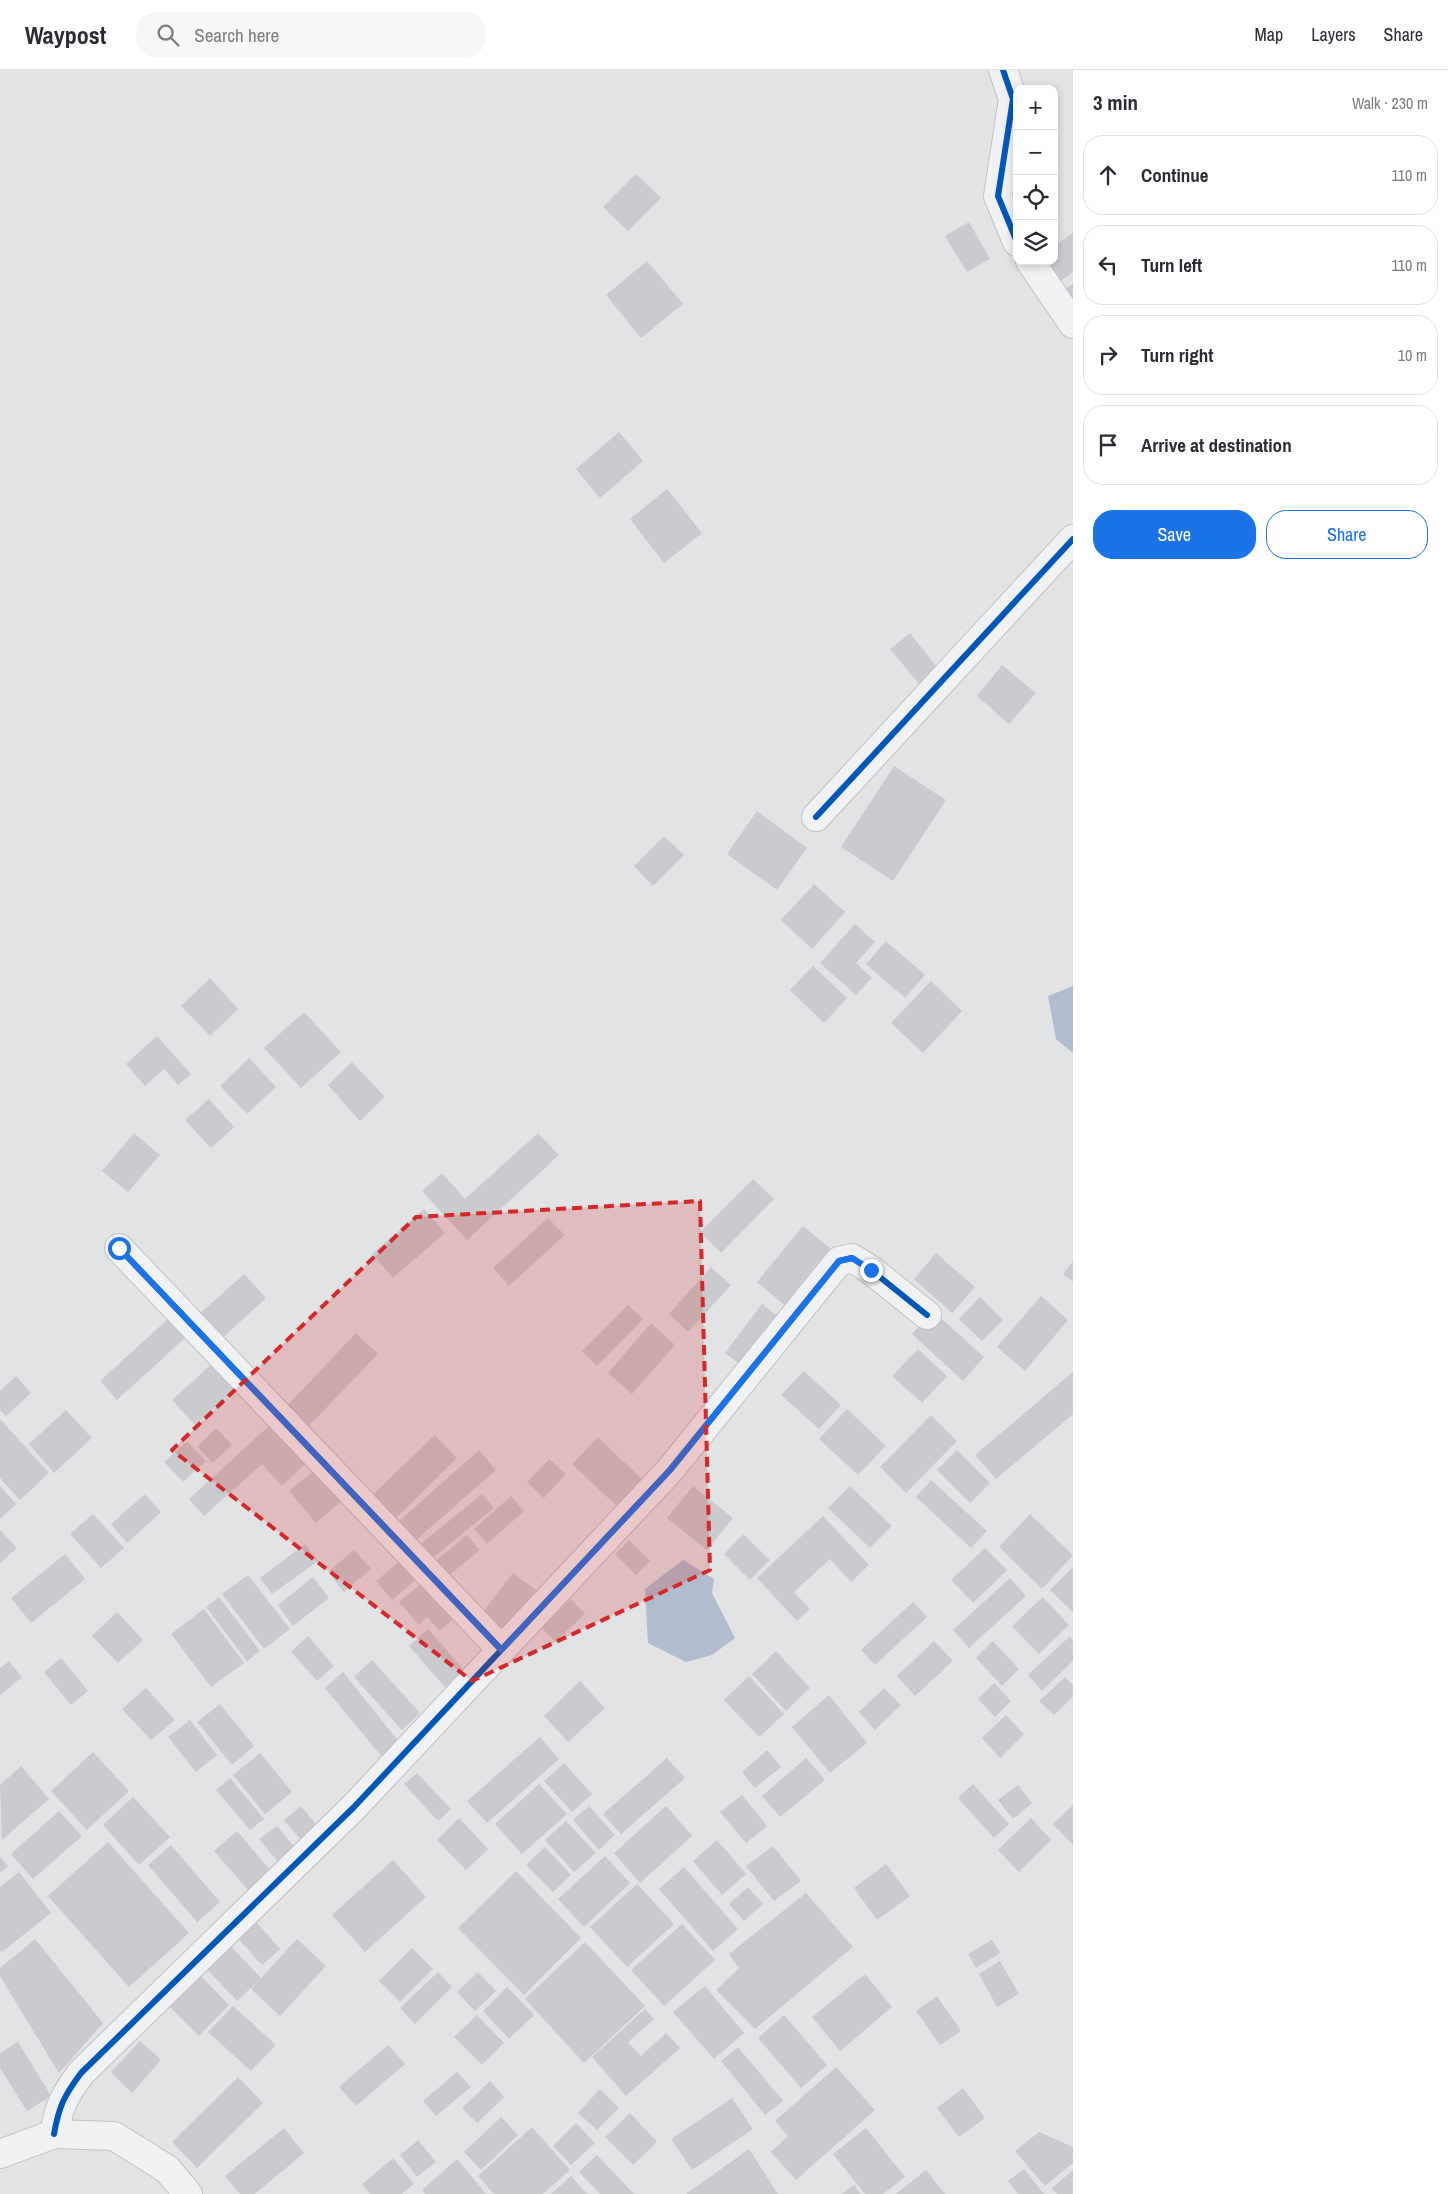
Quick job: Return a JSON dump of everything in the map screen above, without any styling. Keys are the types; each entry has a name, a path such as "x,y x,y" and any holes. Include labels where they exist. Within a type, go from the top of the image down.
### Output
{"street":[{"path":"1002,70 1013,99 998,196 1013,232"},
{"path":"1033,265 1073,324"},
{"path":"816,817 1073,539"},
{"path":"119,1248 501,1650"},
{"path":"54,2134 57,2116 64,2095 81,2073 354,1807 670,1470 839,1261 852,1258 871,1270 927,1315"},
{"path":"0,2154 54,2134 114,2136 167,2169 188,2194"}],"highlighted area":[{"path":"700,1201 710,1570 472,1681 172,1450 416,1217"}],"water":[{"path":"1073,986 1073,1053 1056,1039 1048,996"},
{"path":"683,1560 714,1579 712,1593 735,1638 712,1655 686,1662 648,1643 645,1589"}],"building":[{"path":"636,174 661,198 628,231 603,207"},
{"path":"969,222 990,259 967,272 945,236"},
{"path":"1073,233 1073,272 1057,283 1045,265 1058,265 1058,243"},
{"path":"647,261 683,304 641,338 606,295"},
{"path":"1073,284 1073,317 1058,293"},
{"path":"619,432 643,461 600,498 576,469"},
{"path":"667,489 702,533 664,563 630,519"},
{"path":"910,633 939,670 920,685 890,649"},
{"path":"1002,665 1036,693 1009,724 977,696"},
{"path":"894,766 946,800 893,881 841,847"},
{"path":"757,811 807,848 777,890 727,854"},
{"path":"664,836 684,855 653,886 634,866"},
{"path":"814,884 845,912 812,949 781,920"},
{"path":"855,924 875,942 856,963 872,978 856,995 820,963"},
{"path":"886,941 925,975 905,998 866,964"},
{"path":"813,966 847,998 824,1023 790,990"},
{"path":"210,978 238,1009 210,1036 181,1006"},
{"path":"931,981 962,1011 923,1053 891,1023"},
{"path":"304,1012 341,1052 301,1088 264,1048"},
{"path":"157,1036 191,1074 178,1085 164,1069 145,1086 126,1064"},
{"path":"249,1058 276,1087 247,1114 220,1086"},
{"path":"352,1062 385,1097 360,1121 328,1085"},
{"path":"209,1099 234,1127 211,1148 185,1120"},
{"path":"134,1133 160,1155 128,1192 102,1171"},
{"path":"538,1133 559,1155 467,1240 422,1191 442,1173 465,1199"},
{"path":"753,1179 774,1199 721,1253 700,1232"},
{"path":"424,1209 445,1233 393,1278 372,1254"},
{"path":"548,1218 565,1235 509,1286 493,1268"},
{"path":"803,1226 830,1248 784,1305 757,1282"},
{"path":"936,1253 975,1287 952,1313 914,1279"},
{"path":"1073,1261 1073,1282 1063,1274"},
{"path":"711,1267 731,1285 688,1332 669,1314"},
{"path":"244,1274 266,1298 218,1342 196,1317"},
{"path":"1041,1296 1068,1320 1025,1371 997,1347"},
{"path":"980,1297 1003,1320 982,1341 959,1319"},
{"path":"762,1304 786,1323 749,1371 725,1353"},
{"path":"628,1305 643,1319 597,1366 582,1351"},
{"path":"933,1311 984,1357 963,1381 912,1334"},
{"path":"168,1319 185,1338 117,1400 100,1381"},
{"path":"651,1323 675,1345 632,1394 608,1373"},
{"path":"356,1333 378,1354 303,1432 282,1411"},
{"path":"918,1349 947,1376 922,1403 892,1376"},
{"path":"214,1362 237,1388 195,1425 172,1400"},
{"path":"804,1371 841,1405 819,1429 781,1395"},
{"path":"1073,1372 1073,1414 996,1479 975,1455"},
{"path":"16,1376 31,1393 6,1416 0,1410 0,1391"},
{"path":"847,1409 886,1446 858,1475 819,1439"},
{"path":"66,1410 92,1438 54,1473 29,1444"},
{"path":"931,1415 957,1441 906,1493 880,1467"},
{"path":"0,1419 49,1473 20,1500 0,1478"},
{"path":"272,1423 307,1462 282,1486 262,1464 204,1516 189,1499"},
{"path":"216,1428 232,1445 213,1463 197,1447"},
{"path":"435,1435 457,1458 389,1525 366,1501"},
{"path":"598,1437 649,1486 623,1512 572,1464"},
{"path":"187,1441 206,1461 183,1482 164,1462"},
{"path":"479,1450 496,1470 406,1549 390,1529"},
{"path":"957,1450 990,1483 970,1503 937,1470"},
{"path":"549,1459 566,1474 544,1498 527,1482"},
{"path":"317,1468 343,1500 316,1523 289,1491"},
{"path":"931,1480 987,1531 971,1548 916,1497"},
{"path":"0,1486 16,1504 0,1519"},
{"path":"693,1486 733,1518 707,1550 667,1518"},
{"path":"850,1486 892,1526 870,1548 828,1508"},
{"path":"145,1494 161,1512 127,1543 111,1524"},
{"path":"482,1494 494,1508 429,1561 418,1546"},
{"path":"511,1496 524,1511 487,1544 474,1529"},
{"path":"93,1514 124,1548 101,1568 70,1534"},
{"path":"1030,1514 1073,1555 1042,1589 999,1547"},
{"path":"823,1516 869,1565 851,1582 830,1559 794,1592 810,1609 797,1621 757,1578"},
{"path":"0,1530 17,1548 0,1563"},
{"path":"743,1534 770,1560 750,1580 724,1554"},
{"path":"467,1535 480,1550 446,1578 433,1563"},
{"path":"629,1540 650,1561 636,1575 615,1554"},
{"path":"305,1544 318,1561 272,1594 260,1578"},
{"path":"985,1548 1007,1570 973,1603 951,1580"},
{"path":"354,1550 371,1569 344,1592 328,1572"},
{"path":"65,1554 85,1579 31,1623 11,1598"},
{"path":"402,1559 418,1578 392,1600 376,1581"},
{"path":"1073,1567 1073,1612 1050,1590"},
{"path":"513,1573 536,1590 505,1630 482,1613"},
{"path":"248,1575 290,1629 264,1649 222,1594"},
{"path":"313,1577 329,1598 293,1626 278,1605"},
{"path":"428,1578 458,1615 440,1631 427,1617 419,1625 399,1602"},
{"path":"1010,1578 1026,1596 969,1648 953,1630"},
{"path":"219,1597 260,1651 247,1661 206,1607"},
{"path":"1043,1597 1069,1625 1039,1654 1012,1626"},
{"path":"571,1599 585,1614 555,1642 541,1627"},
{"path":"913,1602 927,1617 875,1665 861,1650"},
{"path":"204,1609 244,1663 211,1687 171,1634"},
{"path":"117,1612 143,1640 118,1663 92,1636"},
{"path":"428,1629 464,1670 445,1687 409,1646"},
{"path":"308,1636 334,1666 317,1681 291,1652"},
{"path":"1070,1636 1073,1640 1073,1661 1042,1691 1028,1675"},
{"path":"934,1641 953,1661 915,1696 897,1676"},
{"path":"993,1641 1019,1669 1002,1686 976,1658"},
{"path":"776,1651 810,1688 786,1711 752,1674"},
{"path":"61,1658 88,1691 71,1705 44,1672"},
{"path":"372,1660 420,1713 402,1730 354,1677"},
{"path":"9,1661 22,1677 0,1695 0,1668"},
{"path":"343,1672 399,1742 382,1757 325,1688"},
{"path":"749,1676 784,1714 759,1737 724,1700"},
{"path":"1065,1677 1073,1686 1073,1697 1054,1715 1039,1701"},
{"path":"580,1681 605,1708 568,1742 544,1716"},
{"path":"994,1683 1011,1701 995,1717 978,1699"},
{"path":"146,1688 175,1720 151,1740 122,1709"},
{"path":"884,1688 901,1705 875,1730 859,1712"},
{"path":"829,1695 867,1743 830,1773 792,1727"},
{"path":"220,1704 254,1746 232,1765 197,1722"},
{"path":"1006,1715 1024,1734 1000,1758 982,1738"},
{"path":"190,1720 217,1755 196,1772 168,1737"},
{"path":"540,1737 559,1759 487,1823 467,1801"},
{"path":"767,1750 781,1767 755,1788 742,1772"},
{"path":"93,1752 129,1791 87,1830 51,1791"},
{"path":"260,1753 292,1792 265,1814 233,1775"},
{"path":"667,1758 685,1778 621,1834 603,1814"},
{"path":"806,1758 825,1780 780,1817 762,1796"},
{"path":"564,1763 592,1794 572,1812 544,1781"},
{"path":"21,1766 49,1799 2,1840 0,1785"},
{"path":"417,1773 451,1809 438,1821 404,1784"},
{"path":"230,1778 264,1819 250,1830 216,1790"},
{"path":"539,1784 567,1814 522,1854 495,1824"},
{"path":"973,1784 1009,1824 994,1838 958,1798"},
{"path":"1018,1785 1032,1803 1013,1819 998,1800"},
{"path":"742,1795 767,1826 746,1843 720,1812"},
{"path":"133,1797 170,1837 139,1865 103,1825"},
{"path":"1073,1805 1073,1845 1053,1824"},
{"path":"301,1806 323,1833 306,1846 284,1820"},
{"path":"589,1806 615,1835 599,1850 573,1820"},
{"path":"666,1806 692,1836 640,1883 614,1853"},
{"path":"59,1811 82,1836 33,1879 11,1854"},
{"path":"459,1818 488,1849 466,1870 437,1840"},
{"path":"1031,1818 1051,1840 1019,1872 998,1850"},
{"path":"566,1821 596,1853 574,1872 545,1840"},
{"path":"277,1826 296,1849 279,1863 259,1839"},
{"path":"237,1831 272,1872 250,1892 214,1851"},
{"path":"717,1840 746,1874 722,1895 693,1861"},
{"path":"108,1842 189,1933 129,1987 48,1896"},
{"path":"171,1845 220,1902 197,1922 148,1865"},
{"path":"773,1846 801,1881 774,1901 746,1866"},
{"path":"545,1847 571,1875 553,1892 526,1865"},
{"path":"605,1856 630,1883 584,1927 558,1899"},
{"path":"0,1857 8,1866 0,1873"},
{"path":"393,1860 426,1897 365,1952 332,1915"},
{"path":"886,1864 910,1896 877,1920 854,1888"},
{"path":"684,1867 738,1929 713,1951 659,1889"},
{"path":"516,1871 581,1938 524,1995 458,1928"},
{"path":"19,1872 51,1913 2,1952 0,1950 0,1887"},
{"path":"637,1884 674,1924 627,1967 590,1927"},
{"path":"748,1887 763,1904 744,1921 729,1904"},
{"path":"806,1893 853,1947 755,2029 716,1990 739,1968 729,1954"},
{"path":"253,1918 280,1949 262,1965 234,1934"},
{"path":"682,1924 715,1960 664,2006 631,1970"},
{"path":"35,1939 103,2023 59,2073 0,1976 0,1968"},
{"path":"297,1939 326,1966 280,2016 251,1989"},
{"path":"992,1940 1000,1953 976,1968 968,1954"},
{"path":"585,1942 645,2006 584,2063 525,1999"},
{"path":"228,1943 261,1978 237,2001 204,1966"},
{"path":"412,1948 433,1969 400,2002 379,1981"},
{"path":"1000,1961 1019,1994 997,2007 979,1974"},
{"path":"194,1969 229,2005 199,2036 161,1998"},
{"path":"438,1972 452,1987 415,2024 400,2008"},
{"path":"478,1972 496,1991 475,2011 457,1992"},
{"path":"865,1974 892,2007 840,2051 812,2017"},
{"path":"705,1986 744,2033 714,2059 673,2012"},
{"path":"507,1987 534,2015 509,2039 483,2011"},
{"path":"937,1996 961,2031 940,2045 916,2011"},
{"path":"233,2006 276,2045 251,2071 208,2032"},
{"path":"645,2009 654,2019 628,2042 641,2056 666,2033 680,2048 626,2096 592,2057"},
{"path":"477,2015 504,2043 482,2065 454,2037"},
{"path":"784,2015 827,2065 801,2088 758,2038"},
{"path":"140,2041 161,2060 132,2093 111,2072"},
{"path":"18,2042 51,2096 27,2111 0,2068 0,2053"},
{"path":"388,2045 405,2064 356,2106 339,2087"},
{"path":"738,2047 783,2101 765,2115 721,2061"},
{"path":"836,2067 875,2110 796,2180 771,2152 788,2136 775,2121"},
{"path":"457,2072 471,2087 436,2116 423,2101"},
{"path":"238,2077 263,2103 197,2168 172,2142"},
{"path":"490,2081 504,2097 477,2123 462,2108"},
{"path":"963,2088 985,2118 959,2137 937,2108"},
{"path":"600,2089 619,2108 597,2130 578,2113"},
{"path":"732,2098 753,2129 692,2170 671,2139"},
{"path":"630,2113 657,2142 633,2165 605,2137"},
{"path":"501,2117 518,2135 481,2170 464,2152"},
{"path":"576,2123 595,2143 571,2165 553,2146"},
{"path":"532,2127 570,2170 543,2194 494,2194 478,2176"},
{"path":"284,2128 304,2153 255,2194 240,2194 225,2176"},
{"path":"866,2128 905,2177 883,2194 865,2194 833,2154"},
{"path":"1039,2132 1073,2147 1073,2163 1045,2186 1015,2151"},
{"path":"418,2140 436,2162 417,2177 400,2155"},
{"path":"749,2149 778,2194 686,2194"},
{"path":"597,2155 634,2194 600,2194 579,2172"},
{"path":"393,2158 414,2184 402,2194 370,2194 362,2184"},
{"path":"457,2159 486,2194 425,2194 422,2190"},
{"path":"1024,2169 1044,2194 1018,2194 1008,2181"},
{"path":"926,2170 945,2194 896,2194"},
{"path":"1073,2170 1073,2194 1057,2194 1052,2188"},
{"path":"571,2176 587,2194 551,2194"},
{"path":"854,2185 860,2194 842,2194"}],"cycle path":[{"path":"1003,70 1013,99 998,196 1013,232"},
{"path":"816,817 1073,539"},
{"path":"119,1248 501,1649"},
{"path":"54,2134 63,2102 81,2073 354,1807 670,1470 839,1261 852,1258 871,1270 927,1315"}],"route":[{"path":"119,1248 501,1650 670,1470 839,1261 852,1258 871,1270"}]}
